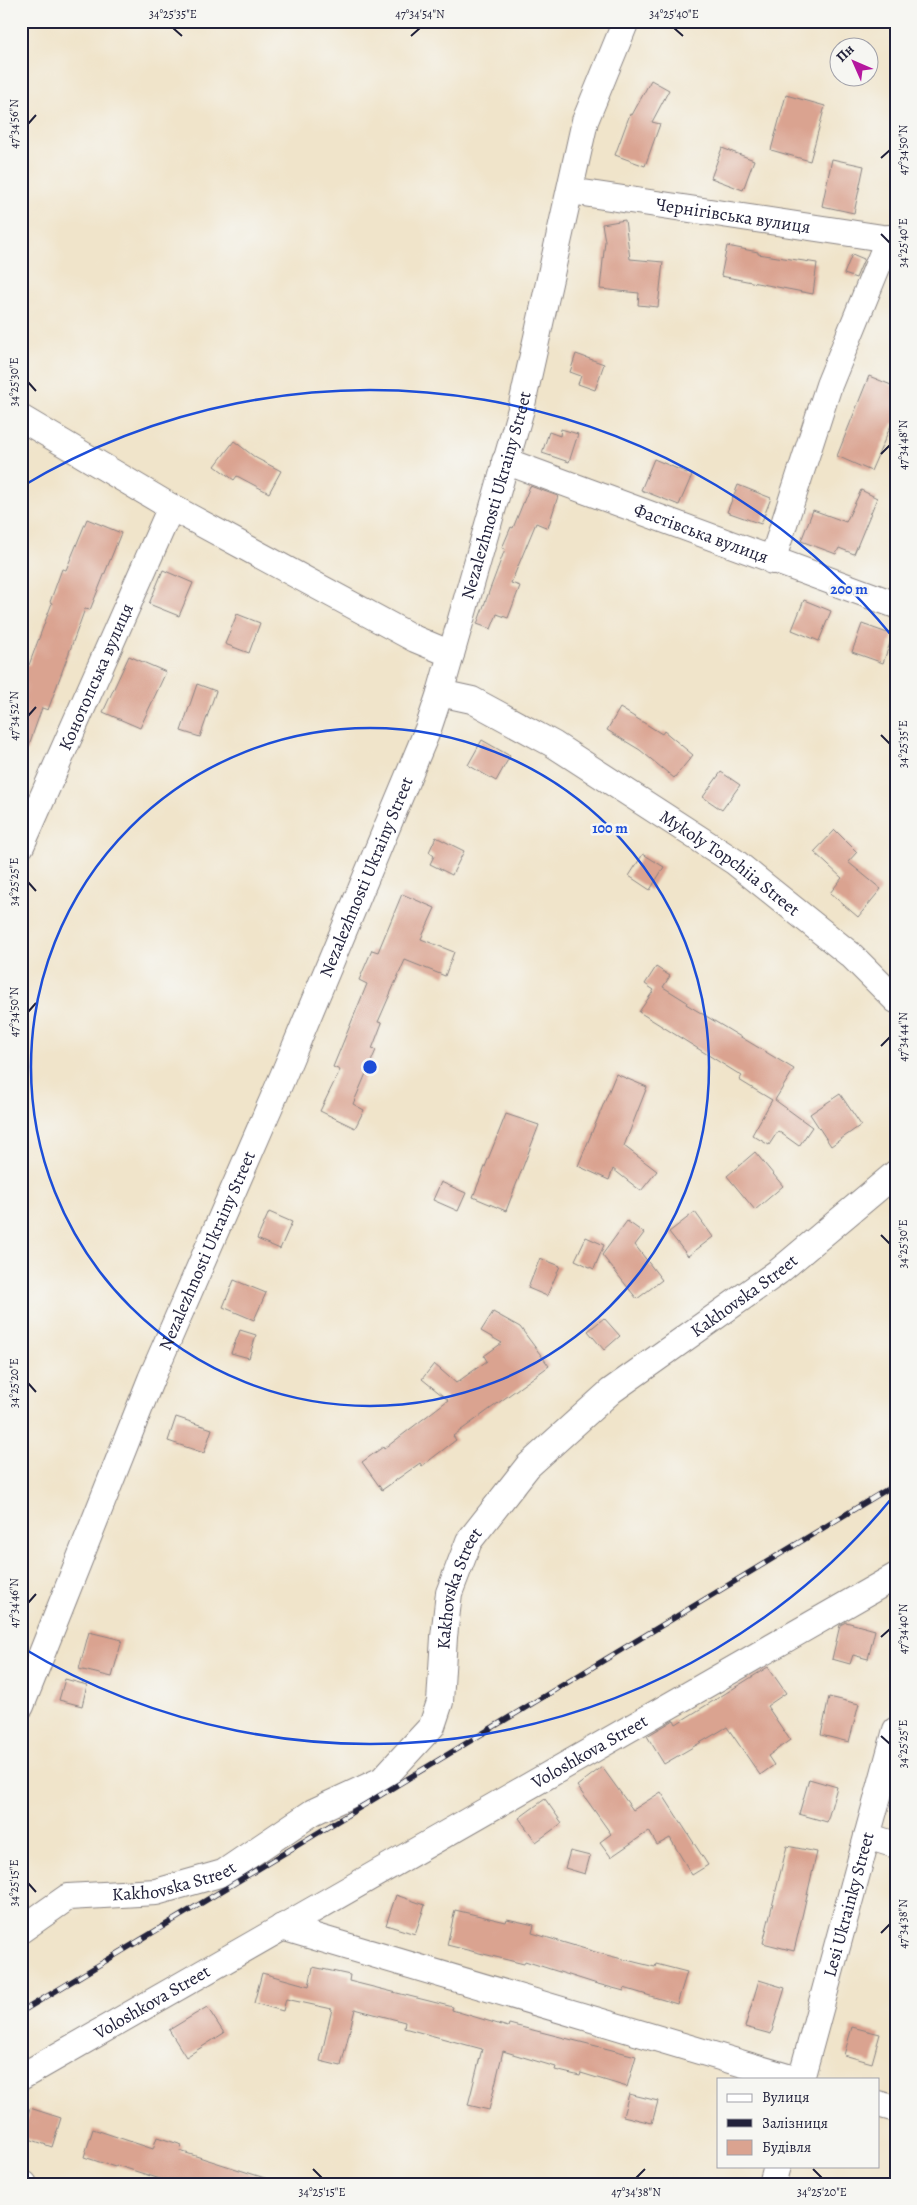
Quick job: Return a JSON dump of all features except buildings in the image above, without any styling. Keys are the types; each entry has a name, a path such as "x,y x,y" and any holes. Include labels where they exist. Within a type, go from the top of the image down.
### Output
{"street":[{"name":"Nezalezhnosti Ukrainy Street","path":"21,1706 151,1380 283,1076 428,730 521,409 585,121 626,21"},
{"name":"Чернігівська вулиця","path":"570,191 892,239"},
{"path":"772,561 829,385 892,239"},
{"path":"21,418 171,507 415,639 451,654"},
{"name":"Фастівська вулиця","path":"506,462 896,606"},
{"name":"Конотопська вулиця","path":"21,846 171,507"},
{"name":"Mykoly Topchiia Street","path":"440,693 472,700 553,744 735,862 852,956 896,1000"},
{"name":"Kakhovska Street","path":"21,1930 68,1897 156,1892 223,1873 313,1812 382,1780 432,1726 440,1702 449,1592 469,1541 528,1466 611,1391 778,1272 896,1173"},
{"name":"Voloshkova Street","path":"21,2076 896,1576"},
{"name":"Lesi Ukrainky Street","path":"800,2078 896,1730"},
{"path":"867,1836 896,1845"},
{"path":"282,1927 791,2078"},
{"path":"880,2105 896,2109"},
{"path":"772,2184 776,2168"}],"railway":[{"path":"21,2012 896,1484"}]}
